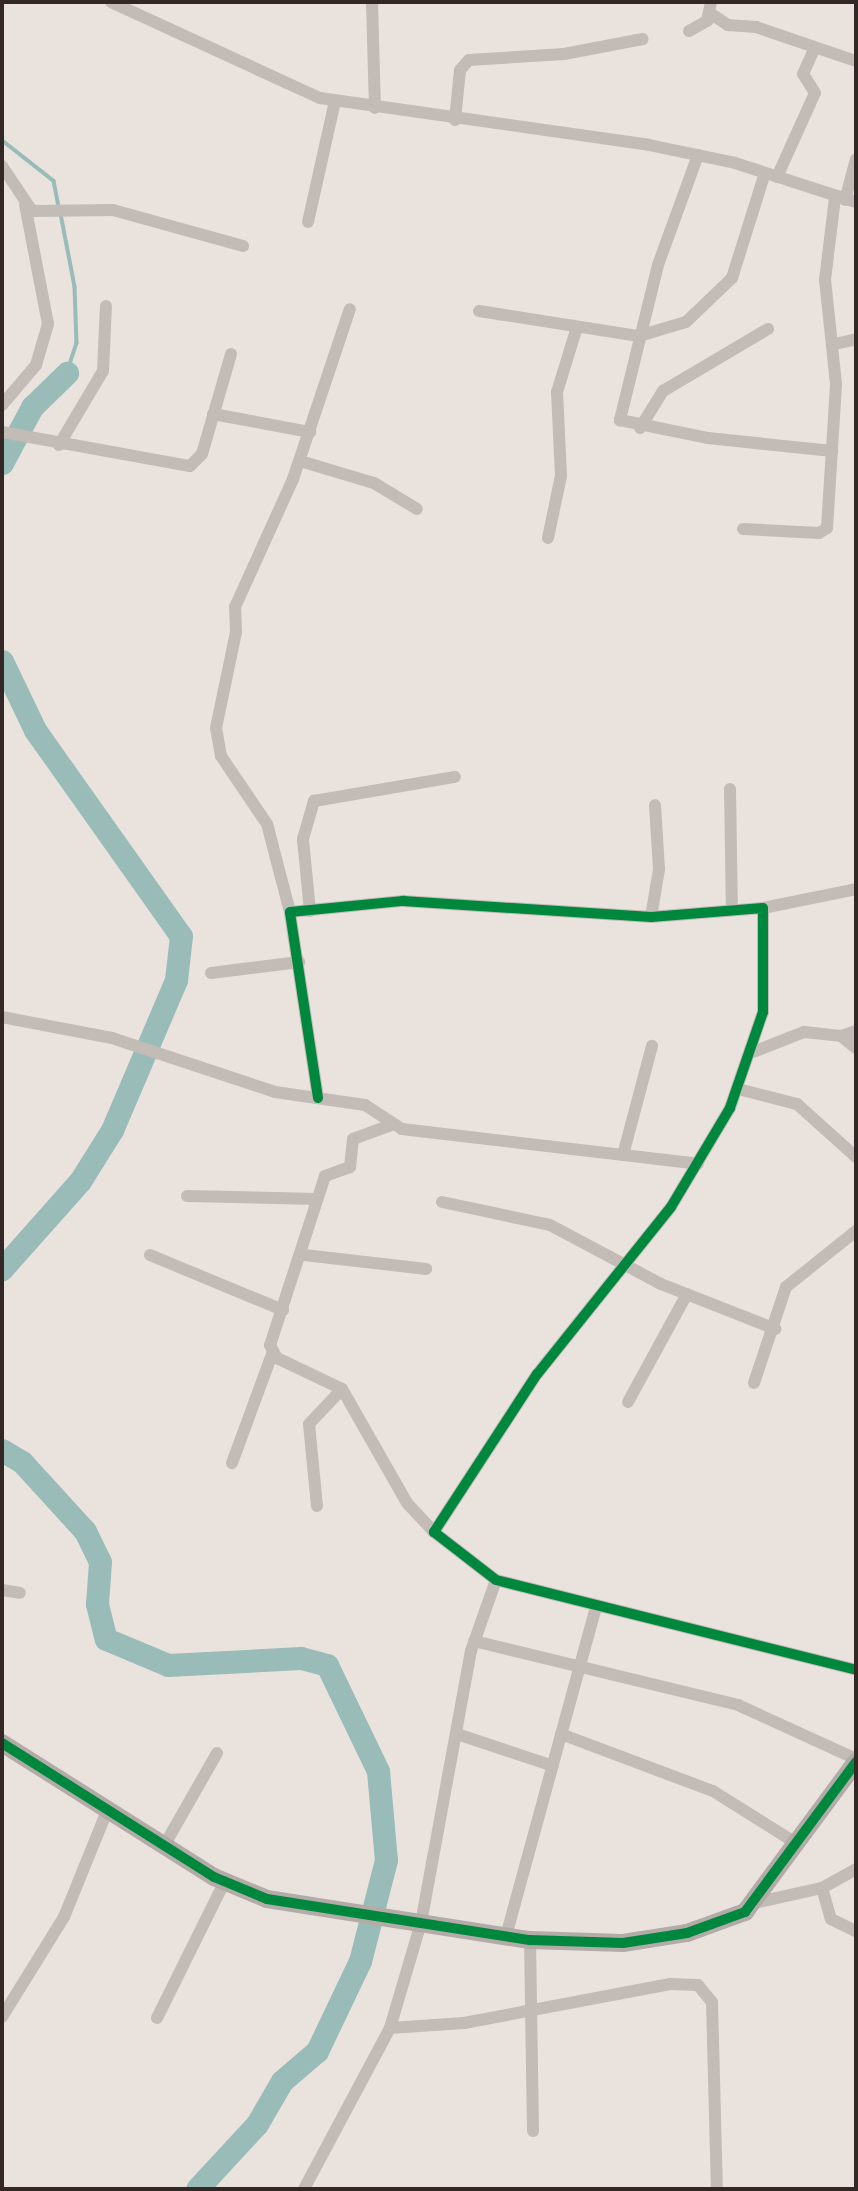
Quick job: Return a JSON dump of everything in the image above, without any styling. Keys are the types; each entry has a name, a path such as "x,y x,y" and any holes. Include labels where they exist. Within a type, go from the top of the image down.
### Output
{"street":[{"path":"111,2 281,82 335,101 698,155 771,175 845,200"},
{"path":"372,2 375,108"},
{"path":"688,31 711,7 728,25 756,27 814,49 856,61"},
{"path":"454,120 460,70 469,60 564,54 643,39"},
{"path":"479,312 639,336 686,322 732,278 771,175 815,93 803,74 814,49"},
{"path":"308,222 335,101"},
{"path":"698,155 639,336 620,420 640,428 832,451"},
{"path":"743,529 824,532 832,451 835,344 825,280 856,159"},
{"path":"2,166 29,208 48,324 36,365 2,405"},
{"path":"29,208 89,208 146,216 243,246"},
{"path":"59,446 103,371 106,306"},
{"path":"318,1098 290,912 267,824 220,756 216,728 236,632 235,607 300,461 350,309"},
{"path":"548,538 561,476 557,392 577,327"},
{"path":"640,428 663,391 768,329"},
{"path":"835,344 856,339"},
{"path":"2,432 59,446 190,466 202,454 231,354"},
{"path":"213,414 310,432"},
{"path":"300,461 374,483 416,509"},
{"path":"310,911 303,839 314,801 455,777"},
{"path":"730,789 732,910"},
{"path":"651,917 659,869 655,805"},
{"path":"290,912 403,901 651,917 763,908 856,889"},
{"path":"434,1532 537,1374 629,1266 698,1164 738,1089 753,1052 768,953 763,908"},
{"path":"211,973 299,962"},
{"path":"2,1017 112,1038 275,1092 365,1105 391,1125"},
{"path":"753,1052 804,1032 841,1036 856,1031"},
{"path":"841,1036 856,1048"},
{"path":"623,1155 652,1046"},
{"path":"738,1089 797,1104 856,1157"},
{"path":"232,1463 272,1354 283,1310 303,1255 316,1199 325,1176 350,1167 353,1139 391,1125 698,1164"},
{"path":"187,1196 316,1199"},
{"path":"442,1202 550,1225 687,1294 775,1329"},
{"path":"754,1383 775,1329 786,1287 856,1231"},
{"path":"150,1255 283,1310"},
{"path":"303,1255 426,1269"},
{"path":"628,1402 687,1294"},
{"path":"272,1354 342,1389 407,1503 434,1532 496,1580 856,1670"},
{"path":"317,1506 309,1424 342,1389"},
{"path":"303,2189 390,2028 421,1923 474,1641 496,1580"},
{"path":"2,1590 20,1593"},
{"path":"506,1936 596,1607"},
{"path":"2,1743 164,1846 225,1881 267,1899 530,1940 623,1942 687,1933 734,1920 754,1903 856,1760 738,1706 474,1641"},
{"path":"457,1734 553,1766"},
{"path":"561,1734 713,1791 796,1843"},
{"path":"164,1846 217,1753"},
{"path":"2,2017 64,1917 107,1811"},
{"path":"754,1903 822,1888 856,1869"},
{"path":"157,2018 225,1881"},
{"path":"822,1888 831,1919 856,1931"},
{"path":"530,1940 534,2011 533,2131"},
{"path":"390,2028 534,2011 670,1984 706,1990 716,2047 717,2189"}],"waterway":[{"path":"2,140 54,181 59,206"},
{"path":"61,214 75,287 77,343 67,373"},
{"path":"2,463 32,407 67,373"},
{"path":"2,661 35,730 181,936 176,980 112,1130 80,1181 2,1269"},
{"path":"2,1450 22,1462 85,1531 100,1562 97,1604 106,1639 168,1665 301,1658 327,1665 378,1771 386,1860 360,1961 317,2051 282,2081 257,2124 197,2189"}],"cycle path":[{"path":"318,1098 290,912 403,901 651,917 763,908 763,1012 730,1108 671,1207 537,1374 434,1532 496,1580 856,1670"},
{"path":"2,1743 214,1877 267,1899 530,1940 623,1943 687,1933 745,1912 856,1762"}]}
